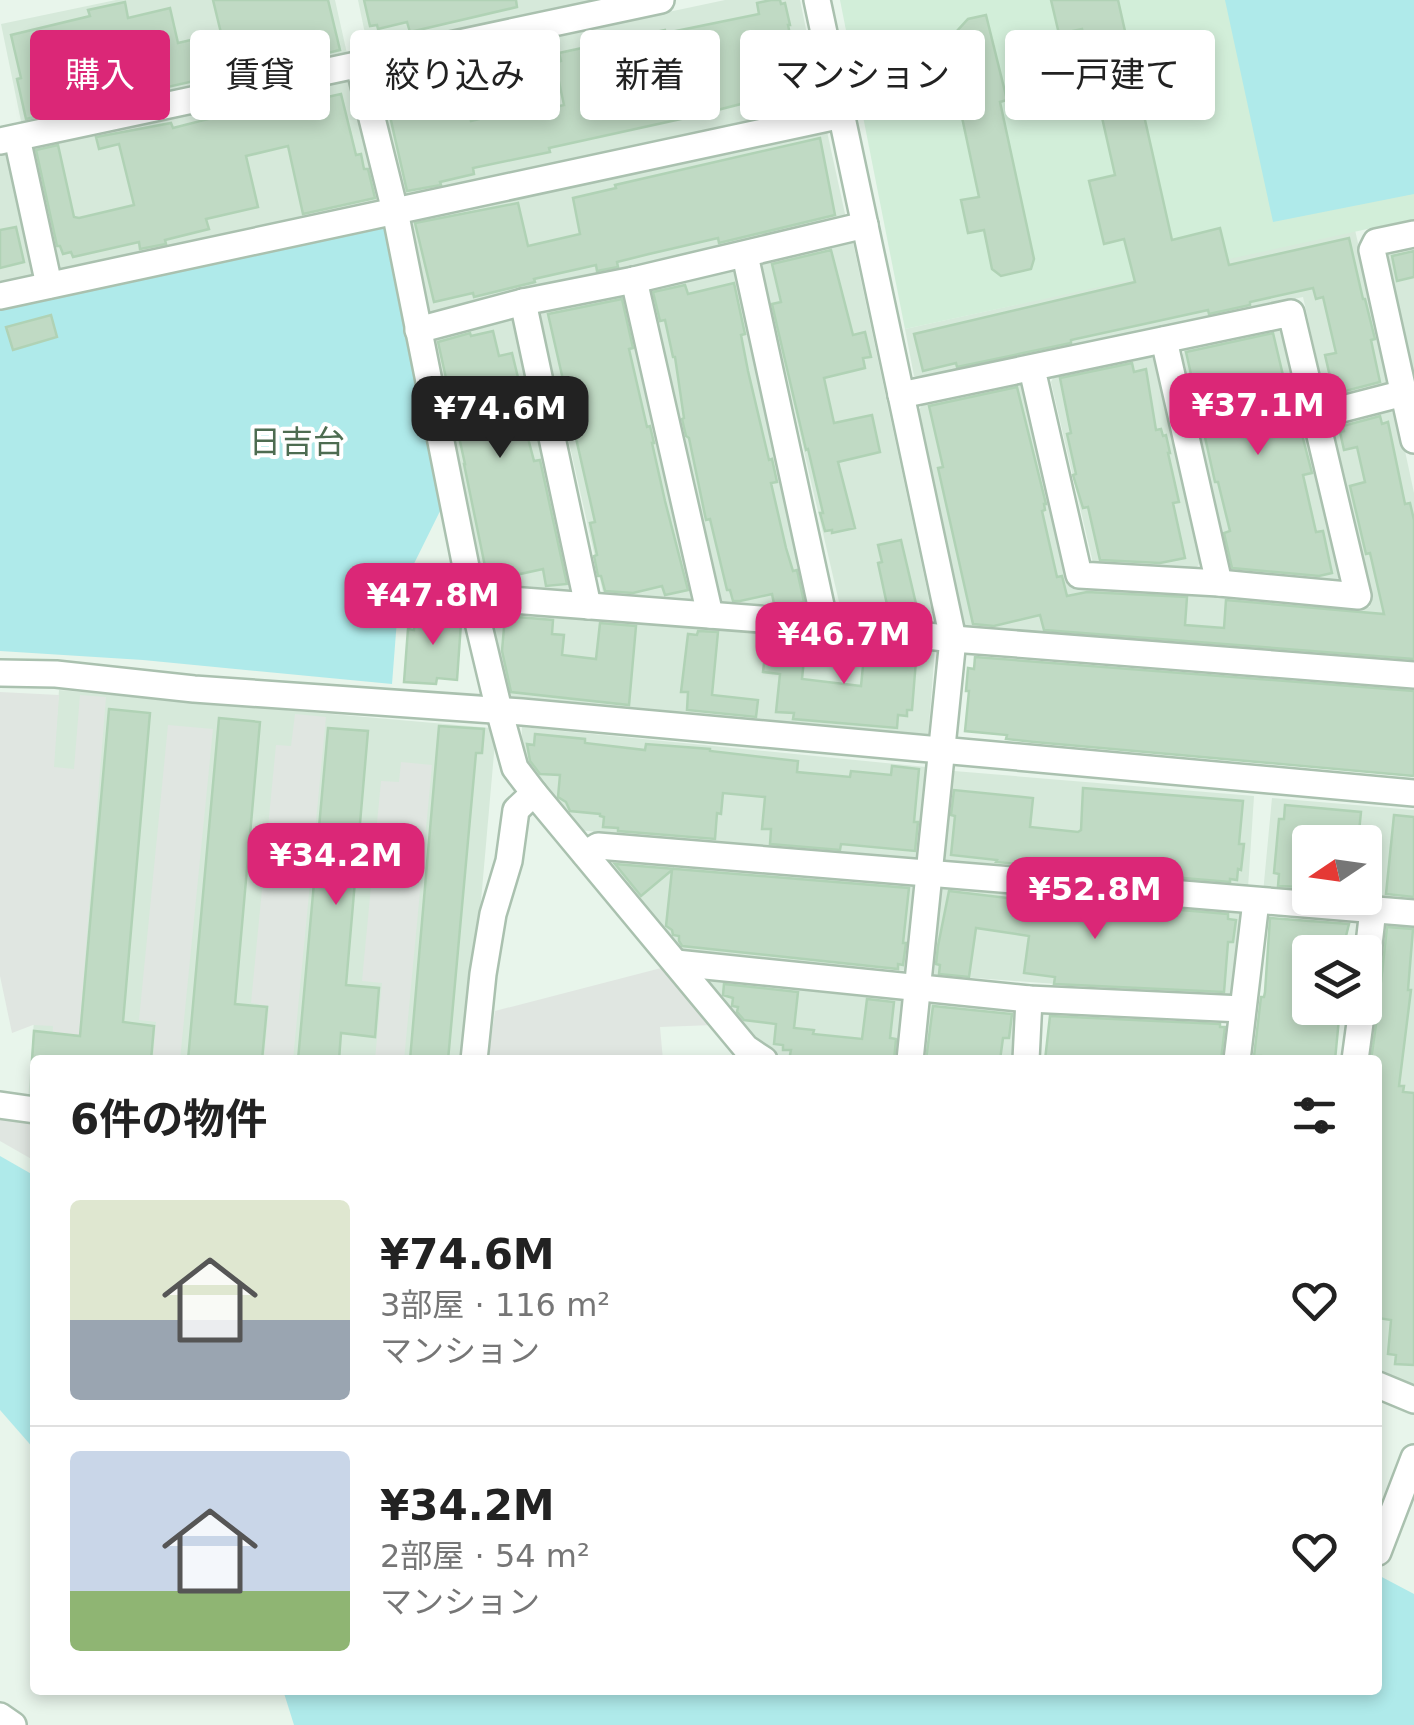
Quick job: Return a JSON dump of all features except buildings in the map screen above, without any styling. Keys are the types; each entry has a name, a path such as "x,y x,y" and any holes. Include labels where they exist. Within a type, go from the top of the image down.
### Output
{"street":[{"path":"523,30 660,0"},
{"path":"817,0 824,30"},
{"path":"49,285 8,139 350,68"},
{"path":"372,120 395,211 472,597 512,759 534,793 746,1048 756,1055"},
{"path":"0,296 819,120"},
{"path":"843,120 953,640 910,1055"},
{"path":"418,330 523,302 865,226"},
{"path":"1414,234 1376,242 1372,250 1414,440"},
{"path":"745,255 825,624"},
{"path":"634,280 710,615"},
{"path":"523,302 588,606"},
{"path":"901,394 1292,313 1358,596 1219,583 1079,576 1032,369"},
{"path":"1164,340 1219,583"},
{"path":"1314,416 1404,393"},
{"path":"472,597 825,624 953,640 1414,675"},
{"path":"0,673 56,674 499,710 1414,793"},
{"path":"475,1055 493,914 509,861 516,810 534,793"},
{"path":"585,854 598,846 1292,903"},
{"path":"1237,1055 1256,900"},
{"path":"1382,911 1414,913"},
{"path":"676,963 1029,1000 1242,1009"},
{"path":"1026,1055 1029,1000"},
{"path":"1357,1055 1360,1025"},
{"path":"0,1105 30,1109"},
{"path":"1382,1386 1414,1400"},
{"path":"1382,1542 1414,1458"},
{"path":"0,1716 13,1725"}],"shaded area":[{"path":"116,0 335,0 348,58 330,62 330,30 190,30 190,91 170,95 170,30 30,30 30,120 51,120 22,126 1,24"},
{"path":"358,0 615,0 476,30 364,30"},
{"path":"725,0 800,0 806,30 740,30 740,120 761,120 401,197 385,120 560,120 560,35 580,31 580,120 720,120 720,30 583,30"},
{"path":"840,0 1414,0 1414,219 905,329 864,120 985,120 985,30 846,30"},
{"path":"1225,0 1414,0 1414,194 1273,222"},
{"path":"350,74 350,120 363,120 384,204 59,274 30,149 154,120 170,120 170,116 190,112 190,120 330,120 330,79"},
{"path":"826,127 847,223 428,314 406,222"},
{"path":"9,150 40,278 0,287 0,152"},
{"path":"388,221 446,499 399,594 392,684 143,660 0,651 0,295"},
{"path":"1355,230 1389,378 1386,386 1337,401 1329,397 1324,390 1303,297 925,380 914,376 905,329"},
{"path":"852,238 932,613 839,602 760,262"},
{"path":"1414,246 1414,398 1382,252"},
{"path":"737,267 813,602 719,606 646,288"},
{"path":"627,292 694,600 604,597 540,314"},
{"path":"518,318 573,593 480,585 432,337"},
{"path":"1284,326 1340,571 1335,581 1229,570 1182,357 1185,348 1194,343"},
{"path":"1146,355 1160,361 1203,555 1198,566 1190,571 1093,563 1051,382 1054,376"},
{"path":"1017,380 1024,383 1073,583 1370,607 1332,431 1343,419 1385,410 1394,413 1414,493 1414,668 965,626 917,412 926,400"},
{"path":"487,610 935,647 928,739 507,699"},
{"path":"59,690 491,728 495,742 467,1055 31,1055"},
{"path":"0,692 59,695 54,767 74,769 80,695 106,697 77,1055 51,1055 53,1026 33,1025 12,1033 0,976"},
{"path":"295,714 326,717 293,1055 264,1055 269,1006 251,1003 276,745 291,746"},
{"path":"168,725 213,729 180,1055 153,1055 156,1022 139,1020"},
{"path":"522,727 926,767 917,859 577,830 521,757"},
{"path":"401,762 432,765 404,1055 375,1055 382,983 362,981 381,781 399,782"},
{"path":"954,771 1254,796 1248,888 944,861"},
{"path":"1272,798 1414,810 1414,906 1382,901 1382,825 1292,825 1292,895 1263,893"},
{"path":"600,855 918,885 908,971 678,952"},
{"path":"939,887 1241,907 1233,997 934,975"},
{"path":"1378,925 1414,927 1414,1385 1382,1371 1382,1055 1365,1055 1368,1025 1382,1025 1382,935 1377,935"},
{"path":"665,967 713,1025 660,1027 663,1055 489,1055 495,1011"},
{"path":"702,973 909,999 901,1055 765,1055"},
{"path":"929,1002 1020,1009 1017,1055 923,1055"},
{"path":"0,1118 30,1121 30,1158 0,1141"},
{"path":"0,1156 30,1173 30,1444 0,1410"},
{"path":"1382,1577 1414,1594 1414,1725 294,1725 285,1695 1382,1695"}],"district":[{"name":"日吉台","path":"297,442"}]}
